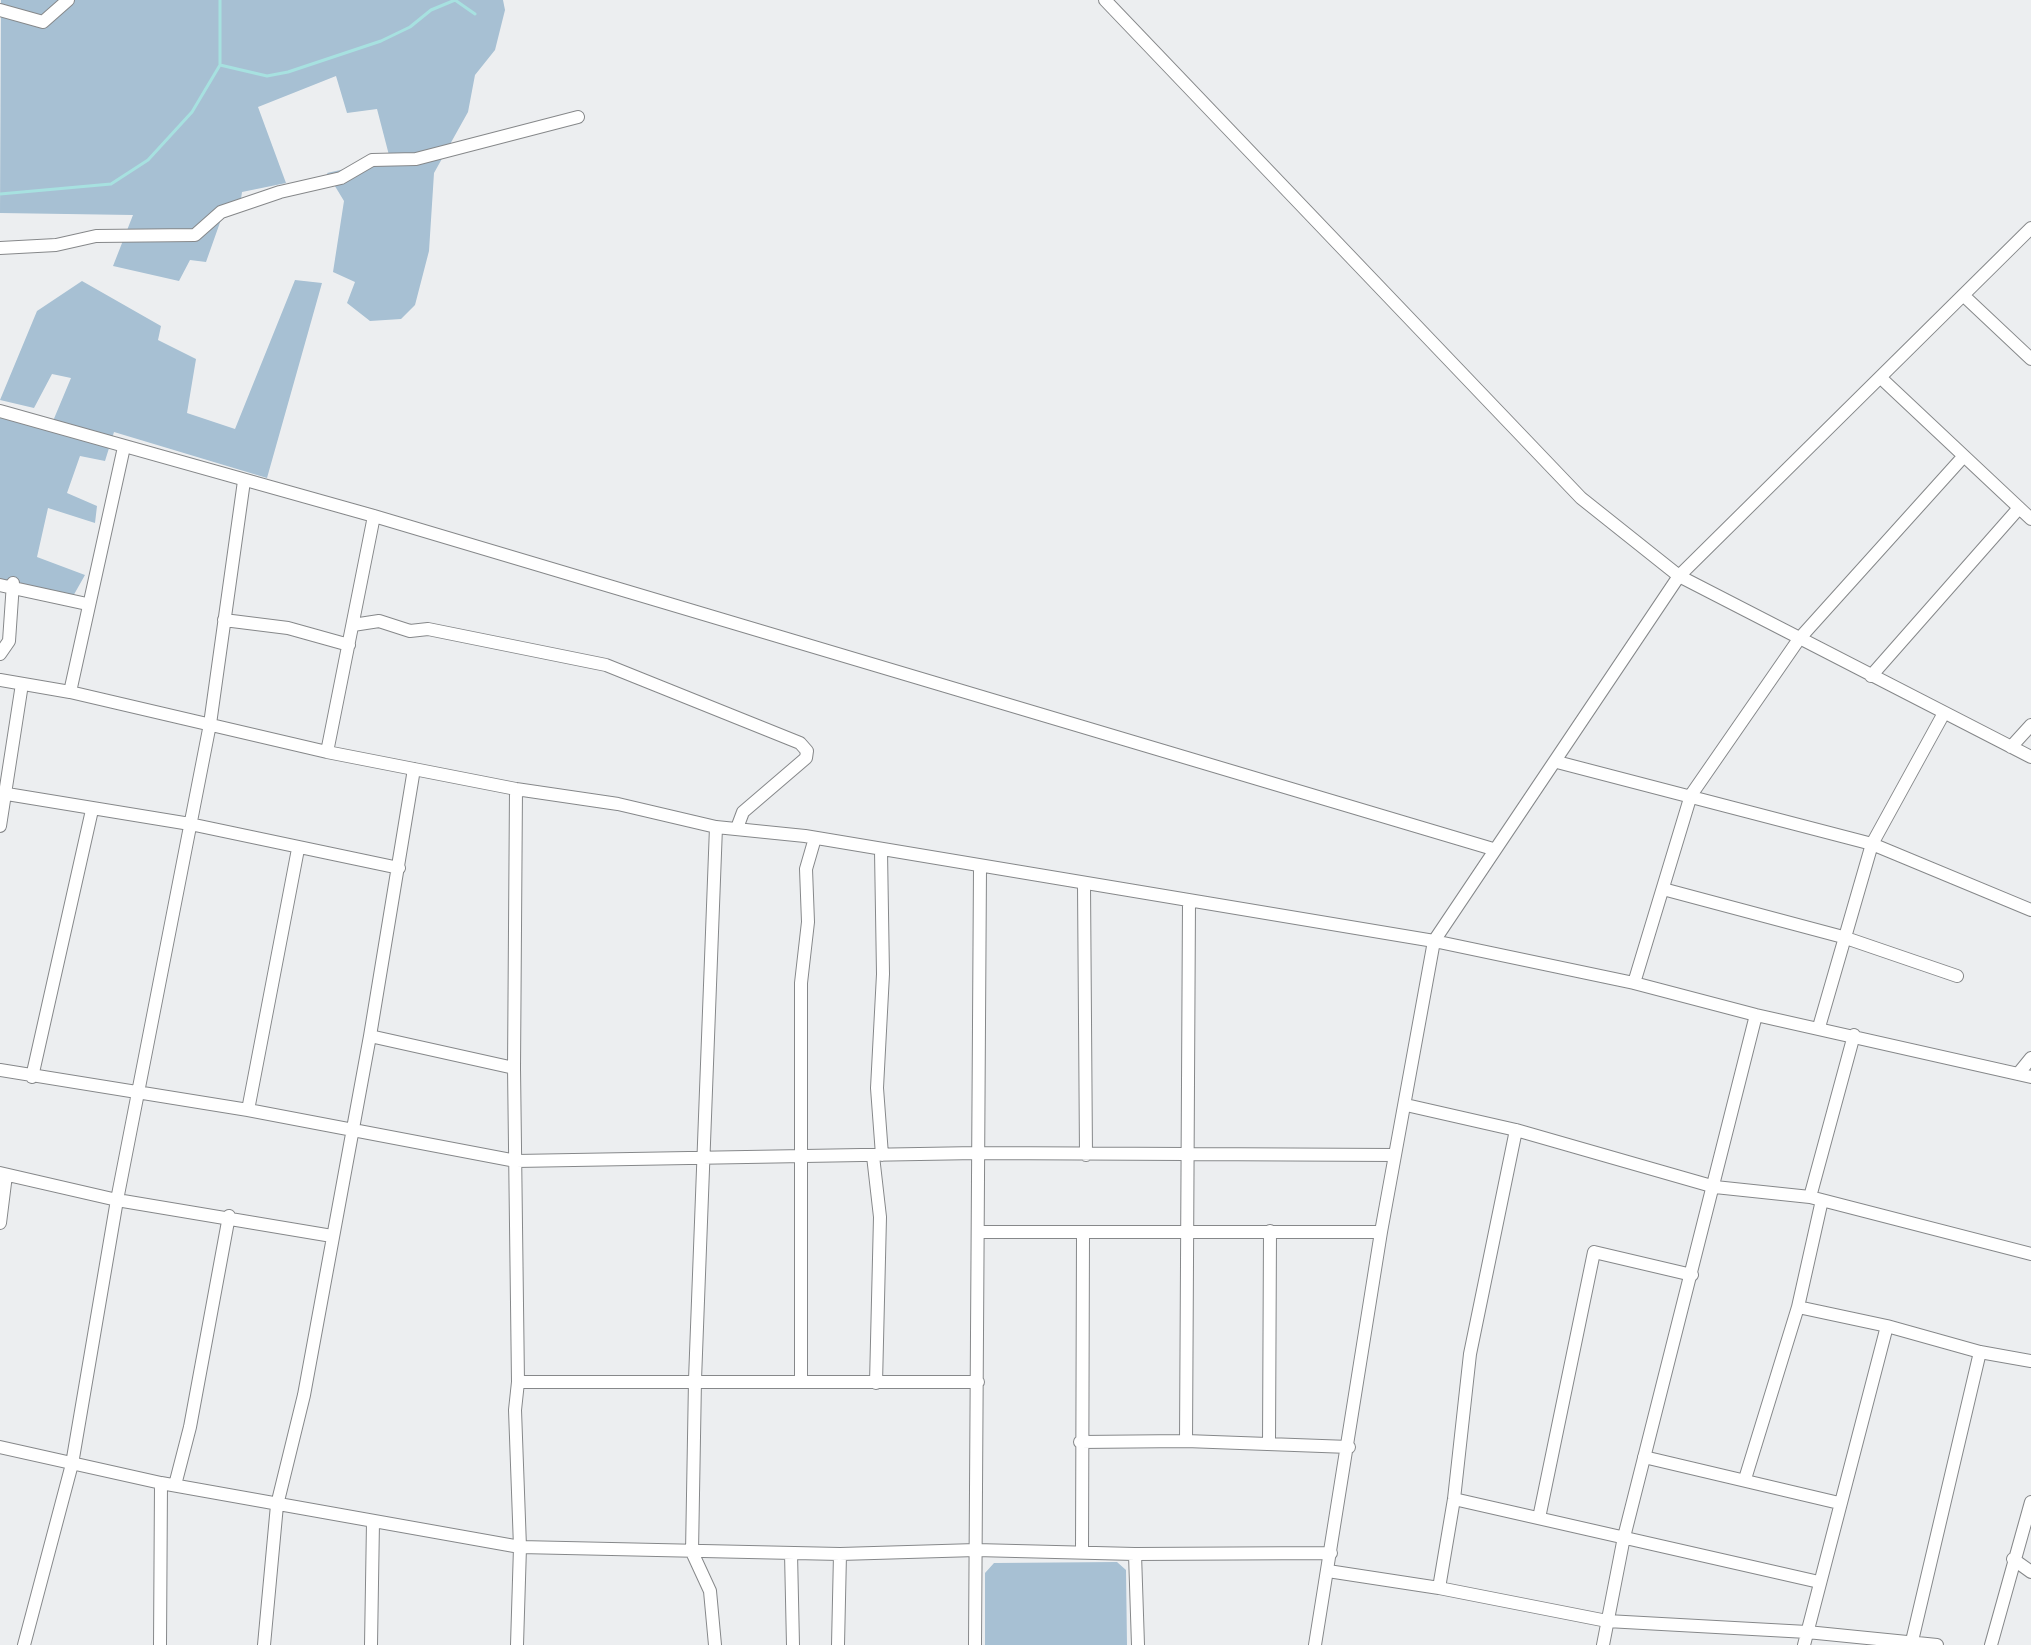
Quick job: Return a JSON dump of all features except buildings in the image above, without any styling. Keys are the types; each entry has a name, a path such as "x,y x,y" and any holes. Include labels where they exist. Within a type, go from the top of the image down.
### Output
{"street":[{"path":"0,10 43,22 68,0"},
{"path":"1105,0 1581,498 1679,576 2031,757"},
{"path":"0,248 56,245 96,236 195,235 221,212 280,192 341,178 372,160 416,159 578,117"},
{"path":"1315,1645 1381,1232 1434,941 1679,576 1882,379 2031,228"},
{"path":"1963,295 2031,359"},
{"path":"1882,379 2031,519"},
{"path":"0,411 374,516 1493,849"},
{"path":"70,692 124,447"},
{"path":"1634,983 1691,795 1799,639 1963,457"},
{"path":"24,1645 72,1464 117,1200 210,724 244,481"},
{"path":"1871,676 2019,508"},
{"path":"327,752 374,516"},
{"path":"0,654 9,641 8,584 87,604"},
{"path":"224,620 288,628 349,645"},
{"path":"353,625 379,621 410,631 428,629 606,665 800,743 807,751 806,758 743,812 737,828"},
{"path":"0,680 70,692 327,752 516,789 618,804 716,827 815,838 980,868 1434,941 1634,983 1756,1015 2025,1075 2031,1058"},
{"path":"0,826 22,684"},
{"path":"1819,1027 1872,844 1944,713"},
{"path":"2011,747 2031,725"},
{"path":"1557,762 1872,844 2031,910"},
{"path":"264,1645 277,1505 304,1395 370,1036 414,769"},
{"path":"516,789 514,1068 518,1382 515,1410 520,1547 517,1645"},
{"path":"7,794 190,824 399,868"},
{"path":"32,1077 92,810"},
{"path":"715,1645 710,1591 692,1552 695,1380 716,827"},
{"path":"801,1381 801,983 808,922 806,869 815,838"},
{"path":"248,1110 298,849"},
{"path":"876,1383 880,1217 877,1088 883,974 881,851"},
{"path":"975,1645 980,868"},
{"path":"1084,885 1086,1155"},
{"path":"1663,889 1843,937 1957,976"},
{"path":"1186,1441 1189,902"},
{"path":"1603,1645 1624,1537 1715,1187 1756,1015"},
{"path":"1745,1479 1798,1307 1816,1199 1854,1035"},
{"path":"370,1036 514,1068"},
{"path":"0,1070 352,1128 516,1161 977,1153 1395,1155"},
{"path":"1406,1105 1516,1130 1715,1187 1816,1199 2031,1254"},
{"path":"1439,1588 1454,1499 1470,1354 1516,1130"},
{"path":"0,1223 3,1174 117,1200 229,1216 332,1236"},
{"path":"175,1485 190,1427 229,1216"},
{"path":"1269,1444 1270,1231"},
{"path":"978,1232 1381,1232"},
{"path":"1082,1552 1083,1233"},
{"path":"1539,1518 1594,1252 1692,1275"},
{"path":"1798,1307 1887,1326 1980,1352 2031,1361"},
{"path":"1806,1638 1887,1326"},
{"path":"1912,1641 1980,1352"},
{"path":"518,1382 978,1382"},
{"path":"1080,1442 1186,1441 1349,1447"},
{"path":"0,1447 161,1483 520,1547 840,1554 976,1550 1135,1554 1331,1553"},
{"path":"1644,1457 1839,1503"},
{"path":"160,1645 161,1483"},
{"path":"1454,1499 1819,1582"},
{"path":"1991,1645 2031,1502"},
{"path":"371,1645 373,1522"},
{"path":"791,1553 793,1645"},
{"path":"838,1645 840,1554"},
{"path":"1135,1554 1138,1645"},
{"path":"2013,1559 2031,1572"},
{"path":"1328,1571 1439,1588 1607,1621 1806,1638 1912,1641 1937,1645"}],"shaded area":[{"path":"1,0 503,0 505,10 495,50 475,75 468,112 434,173 429,251 415,305 401,319 370,321 347,303 355,282 333,272 344,201 327,173 390,159 377,109 347,113 336,76 258,107 286,183 242,192 239,213 223,214 206,262 190,260 179,281 113,266 133,215 0,213"},
{"path":"295,280 322,283 267,478 114,432 105,461 80,456 67,493 97,506 95,523 48,508 37,557 85,575 72,598 0,579 0,409 53,421 71,378 52,374 34,408 0,400 37,311 82,281 161,326 158,340 196,359 187,413 235,429"},
{"path":"1117,1562 1126,1570 1127,1645 985,1645 985,1573 994,1563"}],"waterway":[{"path":"220,0 220,64"},
{"path":"0,194 111,184 148,160 192,112 220,65 267,76 288,72 381,41 410,27 431,10 455,0 475,14"}]}
